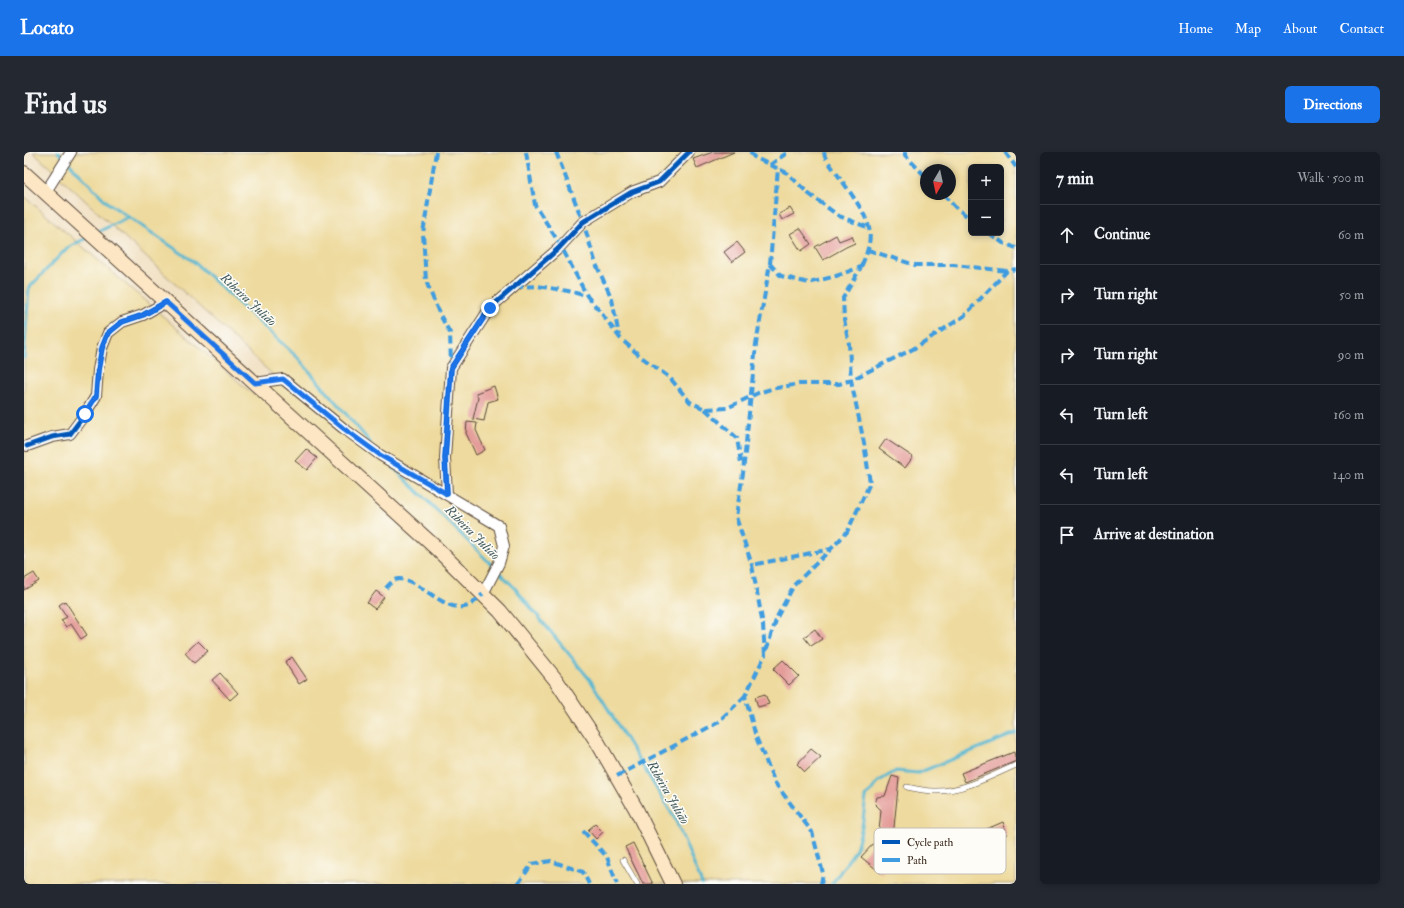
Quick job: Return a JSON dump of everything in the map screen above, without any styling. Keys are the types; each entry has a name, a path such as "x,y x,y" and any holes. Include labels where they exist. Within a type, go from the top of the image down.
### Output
{"main road":[{"path":"24,173 435,547 500,611 556,680 594,737 636,809 673,884"}],"street":[{"path":"46,193 71,152"},
{"path":"447,494 445,458 451,368 490,308 558,249 583,222 632,192 659,182 689,152"},
{"path":"27,446 52,437 70,434 96,396 98,370 102,348 108,333 122,322 143,315 166,302"},
{"path":"255,383 283,379 343,428 380,455 499,526 504,546 499,564 483,594"}],"lane":[{"path":"907,788 935,791 959,788 1016,765"},
{"path":"624,860 637,884"}],"sand":[{"path":"33,152 1016,152 1016,884 24,884 24,196 254,395 273,375"}],"building":[{"path":"713,152 734,152 697,168 693,159"},
{"path":"790,208 794,214 782,220 779,214"},
{"path":"800,228 811,244 801,251 790,234"},
{"path":"836,235 839,241 852,236 855,243 823,260 815,247"},
{"path":"737,242 745,252 732,262 724,252"},
{"path":"494,386 498,399 488,402 484,421 473,419 478,398 476,393"},
{"path":"467,422 477,423 476,430 485,450 476,455 466,433"},
{"path":"886,439 913,457 905,468 879,449"},
{"path":"306,449 317,458 307,470 295,461"},
{"path":"34,573 39,581 24,590 24,579"},
{"path":"376,591 384,597 375,609 367,603"},
{"path":"65,601 87,635 81,639 71,624 66,627 61,620 67,617 59,605"},
{"path":"815,629 822,639 811,646 804,637"},
{"path":"198,641 208,651 194,663 185,653"},
{"path":"292,657 307,679 299,684 285,662"},
{"path":"783,660 799,676 789,685 773,669"},
{"path":"220,673 238,693 230,700 212,680"},
{"path":"765,694 769,704 758,707 755,697"},
{"path":"811,749 821,757 805,772 797,764"},
{"path":"1014,752 1016,761 965,782 961,773"},
{"path":"892,776 899,778 894,828 879,828 881,810 875,804 877,797 885,796"},
{"path":"1003,822 1005,828 989,828"},
{"path":"595,824 603,832 596,839 588,830"},
{"path":"633,843 653,884 643,884 625,847"},
{"path":"874,843 874,867 861,857"}],"waterway":[{"name":"Ribeira Julião","path":"58,152 108,203 193,261 298,358 370,442"},
{"path":"96,233 128,217"},
{"path":"24,358 29,288 67,248 88,237"},
{"name":"Ribeira Julião","path":"394,468 494,567"},
{"name":"Ribeira Julião","path":"498,571 514,587 591,681 675,819 702,884"},
{"path":"832,884 856,849 862,827 866,797 879,781 896,771 918,773 1016,733"}],"marked path":[{"path":"436,152 423,233 426,281 439,313 450,333 451,365"},
{"path":"526,152 535,205 561,246 587,296"},
{"path":"556,152 583,222 596,264 612,299 619,336"},
{"path":"750,152 754,157 787,173 809,194 839,216 869,228"},
{"path":"770,165 788,152"},
{"path":"824,152 825,157 857,202 867,220 870,238 867,253 861,267"},
{"path":"905,152 905,155 920,171"},
{"path":"1005,152 1016,167"},
{"path":"770,264 778,168"},
{"path":"949,200 968,217"},
{"path":"993,236 1003,243 1016,248"},
{"path":"868,250 915,265 954,265 1007,271"},
{"path":"515,287 538,286 587,296 620,338 640,356 670,378 690,402 705,409 727,408 758,393 771,389 799,384 839,384 851,380 849,344 844,319 843,298 861,267 836,276 809,283 781,276 770,264 756,344 743,473 736,517 752,565"},
{"path":"821,884 823,873 812,832 775,783 756,737 745,696 765,655 763,625 752,565 831,549 847,532 870,483 864,443 851,380 913,349 964,316 1007,271 1016,269"},
{"path":"705,409 737,438 741,463"},
{"path":"766,651 777,617 794,585 830,550"},
{"path":"386,588 391,582 399,579 407,580 442,601 459,607 470,605 483,594"},
{"path":"617,776 717,723 745,696"},
{"path":"583,831 607,857 617,884"},
{"path":"518,884 532,864 551,861 583,872 589,884"}],"cycle path":[{"path":"447,494 445,458 451,368 490,308 558,249 583,222 632,192 659,182 689,152"},
{"path":"27,446 52,437 70,434 96,396 98,370 102,348 108,333 122,322 143,315 166,302"}],"route":[{"path":"85,414 96,396 98,370 102,348 108,333 122,322 143,315 166,302 255,383 283,379 343,428 380,455 447,494 445,458 451,368 490,308"}]}
